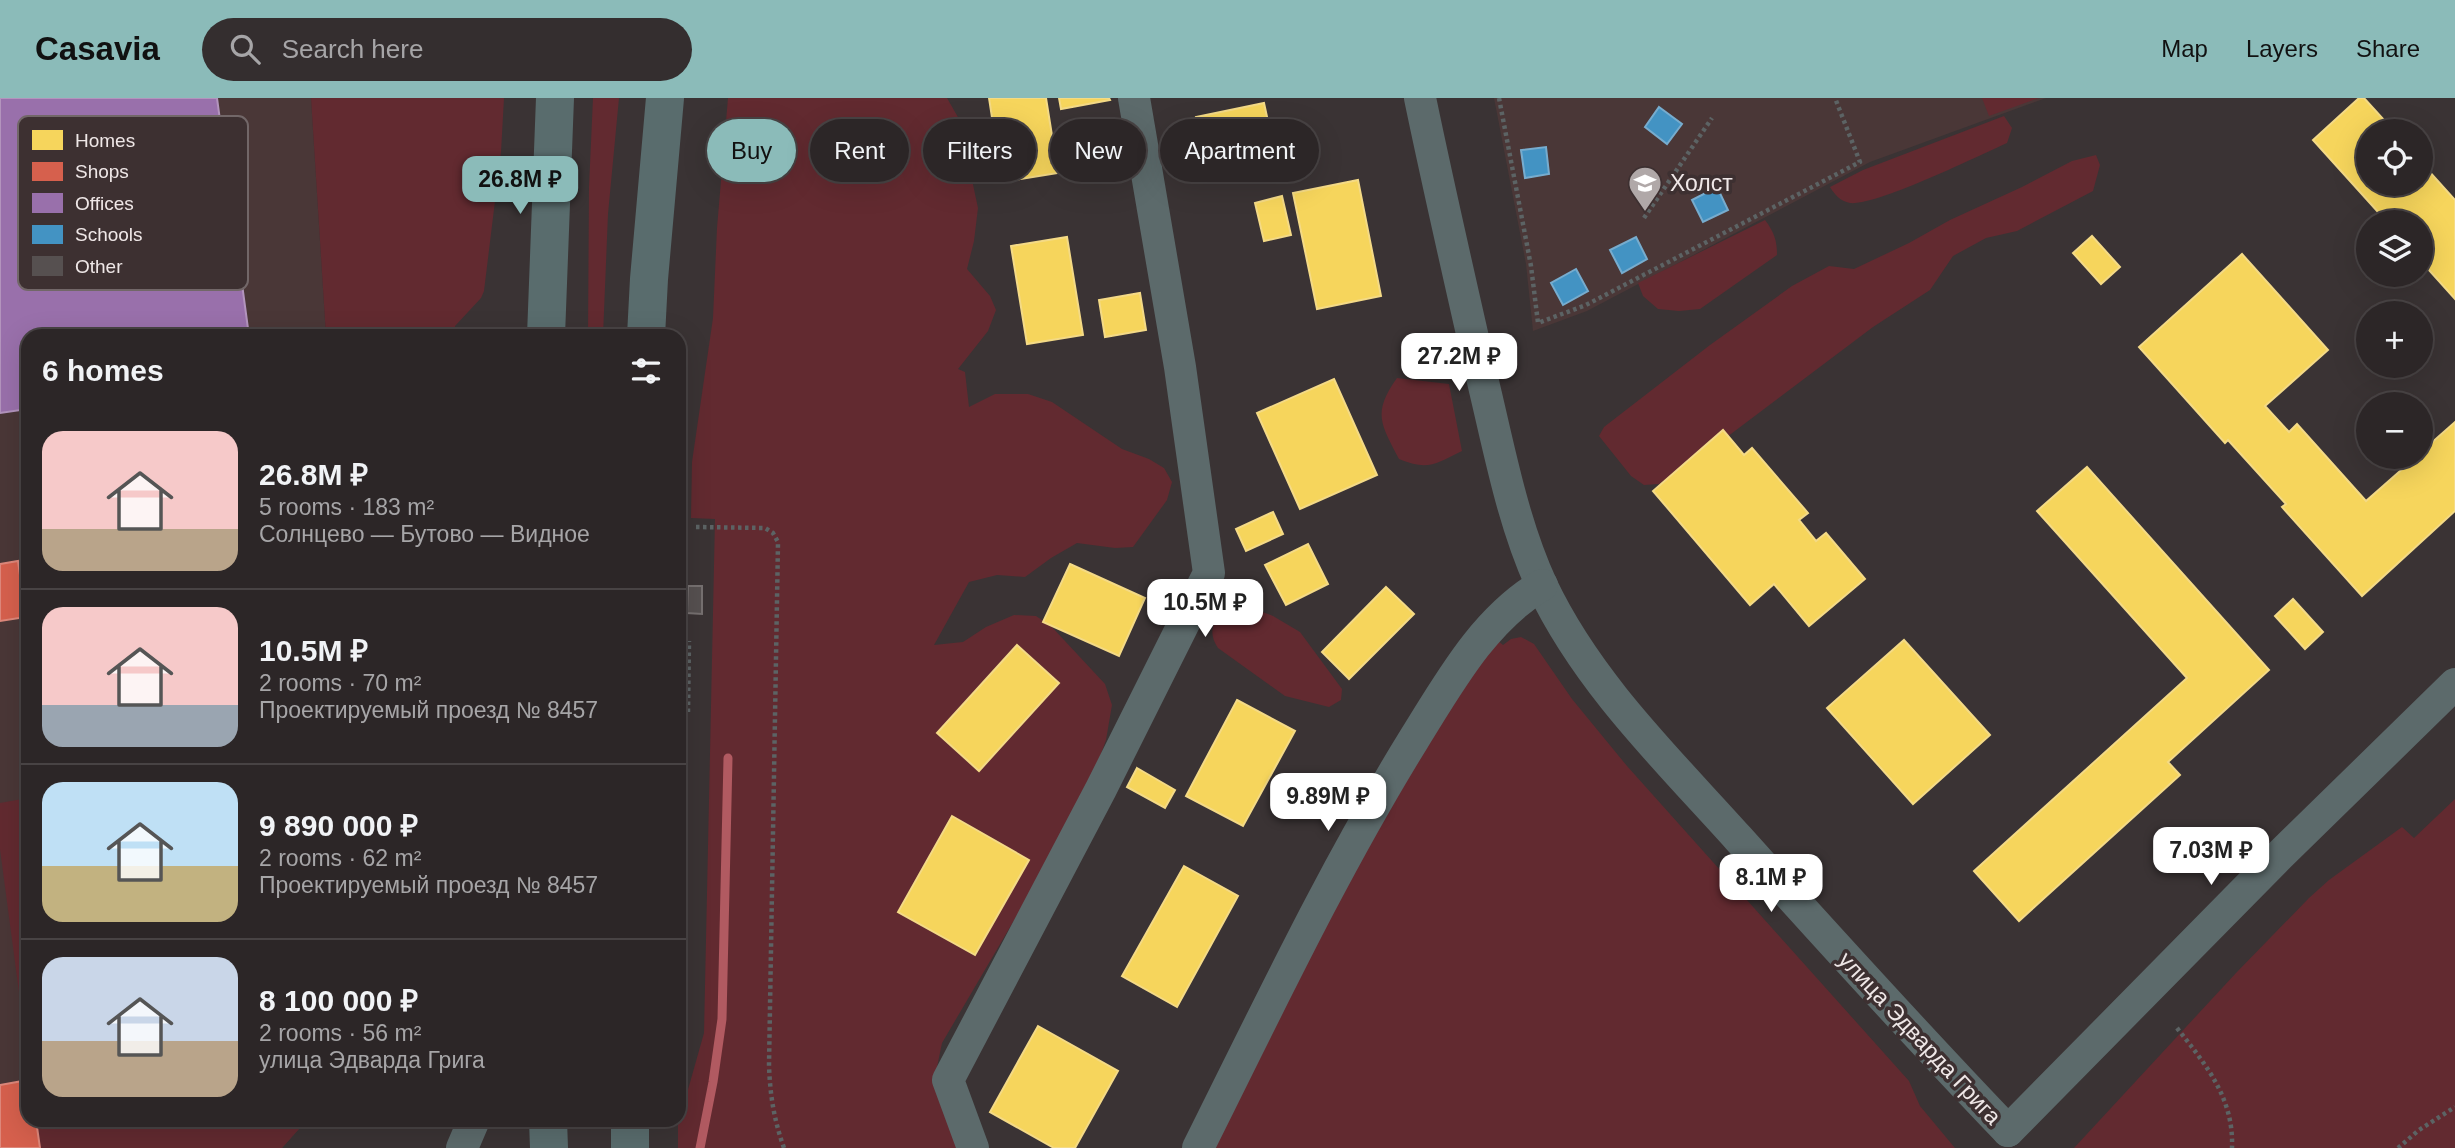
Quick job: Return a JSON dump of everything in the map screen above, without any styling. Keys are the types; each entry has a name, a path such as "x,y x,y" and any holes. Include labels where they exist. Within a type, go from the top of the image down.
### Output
{"main road":[{"path":"546,329 555,98"},
{"path":"647,329 665,98"},
{"path":"548,1127 549,1148"},
{"path":"630,1127 630,1148"}],"street":[{"path":"973,1148 948,1080 1101,789 1209,573 1180,366 1134,98"},
{"name":"улица Эдварда Грига","path":"1420,98 1507,482 1525,543 1542,585 1574,642 1635,723 2008,1140"},
{"path":"1198,1148 1316,911 1398,765 1483,636 1504,612 1542,585"},
{"path":"2008,1140 2269,866 2455,684"},
{"path":"461,1148 471,1127"}],"path":[{"path":"1499,98 1531,266 1538,323 1586,305 1860,162 1835,98"},
{"path":"1644,218 1712,118"},
{"path":"696,527 765,527 773,533 778,542 769,1065 775,1123 784,1148"},
{"path":"688,712 689,641"},
{"path":"2177,1028 2216,1079 2228,1107 2232,1148"},
{"path":"2398,1148 2419,1130 2455,1107"}],"shaded area":[{"path":"0,98 311,98 326,329 21,329 21,1127 301,1127 282,1148 0,1148"},
{"path":"311,98 504,98 501,152 481,298 455,329 326,329"},
{"path":"593,98 619,98 608,214 603,329 588,329"},
{"path":"728,98 947,98 959,119 923,119 923,182 972,182 978,208 967,269 990,296 996,310 988,331 958,369 965,372 969,407 995,394 1028,394 1052,402 1122,449 1164,468 1172,482 1167,500 1133,547 1115,548 1077,543 1025,577 997,575 969,582 934,645 963,642 986,627 1014,615 1036,616 1051,626 1105,684 1112,705 1106,740 1084,801 942,1043 937,1067 959,1148 678,1148 678,1127 686,1127 686,1097 704,1033 715,519 691,518 692,462 713,318 721,182 796,182 796,119 726,119"},
{"name":"Холст","path":"1494,98 2046,98 1870,162 1587,311 1533,331 1526,264"},
{"path":"1982,98 2039,98 1989,116"},
{"path":"2004,116 2012,128 2007,143 1903,189 1863,202 1850,203 1838,197 1830,187 1863,170"},
{"path":"2096,155 2100,165 2093,191 2017,231 1986,238 1953,256 1930,290 1873,327 1711,449 1659,484 1644,485 1631,476 1599,436 1604,427 1792,286 1829,266 1854,269 2072,161"},
{"path":"1765,220 1774,236 1777,255 1700,309 1658,309 1643,296 1638,283"},
{"path":"1397,378 1449,384 1462,451 1425,465 1399,459 1382,418 1384,400"},
{"path":"1244,605 1273,616 1300,632 1342,689 1341,700 1329,707 1285,696 1218,648 1212,632 1217,620"},
{"path":"1521,637 1534,644 1572,699 1627,766 1909,1081 1920,1106 1955,1148 1213,1148 1314,942 1442,719 1497,640 1503,645 1511,639"},
{"path":"21,799 21,1007 0,849 0,803"},
{"path":"2455,799 2455,1148 2074,1148 2309,898 2329,880 2402,827 2414,838"},
{"path":"37,1127 301,1127 282,1148 40,1148"}],"building: Homes":[{"path":"989,98 1046,98 1050,123 1050,174 1036,177 1036,119 992,119"},
{"path":"1059,98 1109,98 1110,100 1061,109"},
{"path":"2359,98 2364,98 2383,119 2356,119 2356,188 2313,140"},
{"path":"1264,103 1268,119 1196,119"},
{"path":"2433,175 2455,200 2455,299 2433,274 2433,210 2376,210 2364,196 2433,196"},
{"path":"1358,180 1381,296 1317,309 1293,193"},
{"path":"1282,196 1291,235 1264,241 1255,203"},
{"path":"2092,236 2120,267 2101,284 2073,253"},
{"path":"1067,237 1083,335 1027,344 1011,246"},
{"path":"2242,254 2328,350 2265,406 2289,432 2297,424 2366,501 2402,469 2433,469 2433,441 2455,422 2455,511 2362,596 2282,507 2286,504 2228,440 2225,443 2139,347"},
{"path":"1140,293 1146,330 1105,337 1099,300"},
{"path":"1334,379 1377,475 1300,509 1257,413"},
{"path":"1723,430 1744,455 1752,448 1808,513 1799,520 1816,541 1826,533 1865,579 1809,626 1774,584 1750,605 1653,491"},
{"path":"2087,467 2269,670 2168,762 2180,775 2019,921 1974,871 2187,678 2037,511"},
{"path":"1273,512 1283,534 1246,551 1236,529"},
{"path":"1308,544 1328,584 1286,605 1265,565"},
{"path":"1070,564 1145,598 1119,656 1043,622"},
{"path":"1386,587 1414,614 1349,679 1322,652"},
{"path":"2293,599 2323,632 2305,649 2275,616"},
{"path":"1904,640 1990,735 1913,804 1827,708"},
{"path":"1017,645 1059,683 979,771 937,733"},
{"path":"1237,700 1295,731 1243,826 1186,796"},
{"path":"1137,768 1175,790 1165,808 1127,787"},
{"path":"952,816 1029,860 975,955 898,912"},
{"path":"1184,866 1238,896 1177,1007 1122,976"},
{"path":"1038,1026 1118,1071 1075,1148 1054,1148 990,1112"}],"building: Shops":[{"path":"18,561 21,618 0,621 0,564"},
{"path":"21,1081 21,1127 37,1127 40,1148 0,1148 0,1085"}],"building: Offices":[{"path":"0,98 217,98 219,116 18,116 18,290 243,290 248,329 21,329 21,410 0,413"}],"building: Schools":[{"path":"1659,107 1682,124 1667,144 1645,127"},
{"path":"1546,147 1549,174 1525,178 1521,150"},
{"path":"1717,187 1728,210 1703,222 1692,200"},
{"path":"1636,237 1647,259 1622,273 1610,250"},
{"path":"1576,269 1588,291 1563,305 1551,283"}],"building: Other":[{"path":"688,586 702,586 702,614 687,613"}],"waterway":[{"path":"700,1148 722,1019 728,758"}],"place":[{"name":"Холст","path":"1645,213"}]}
